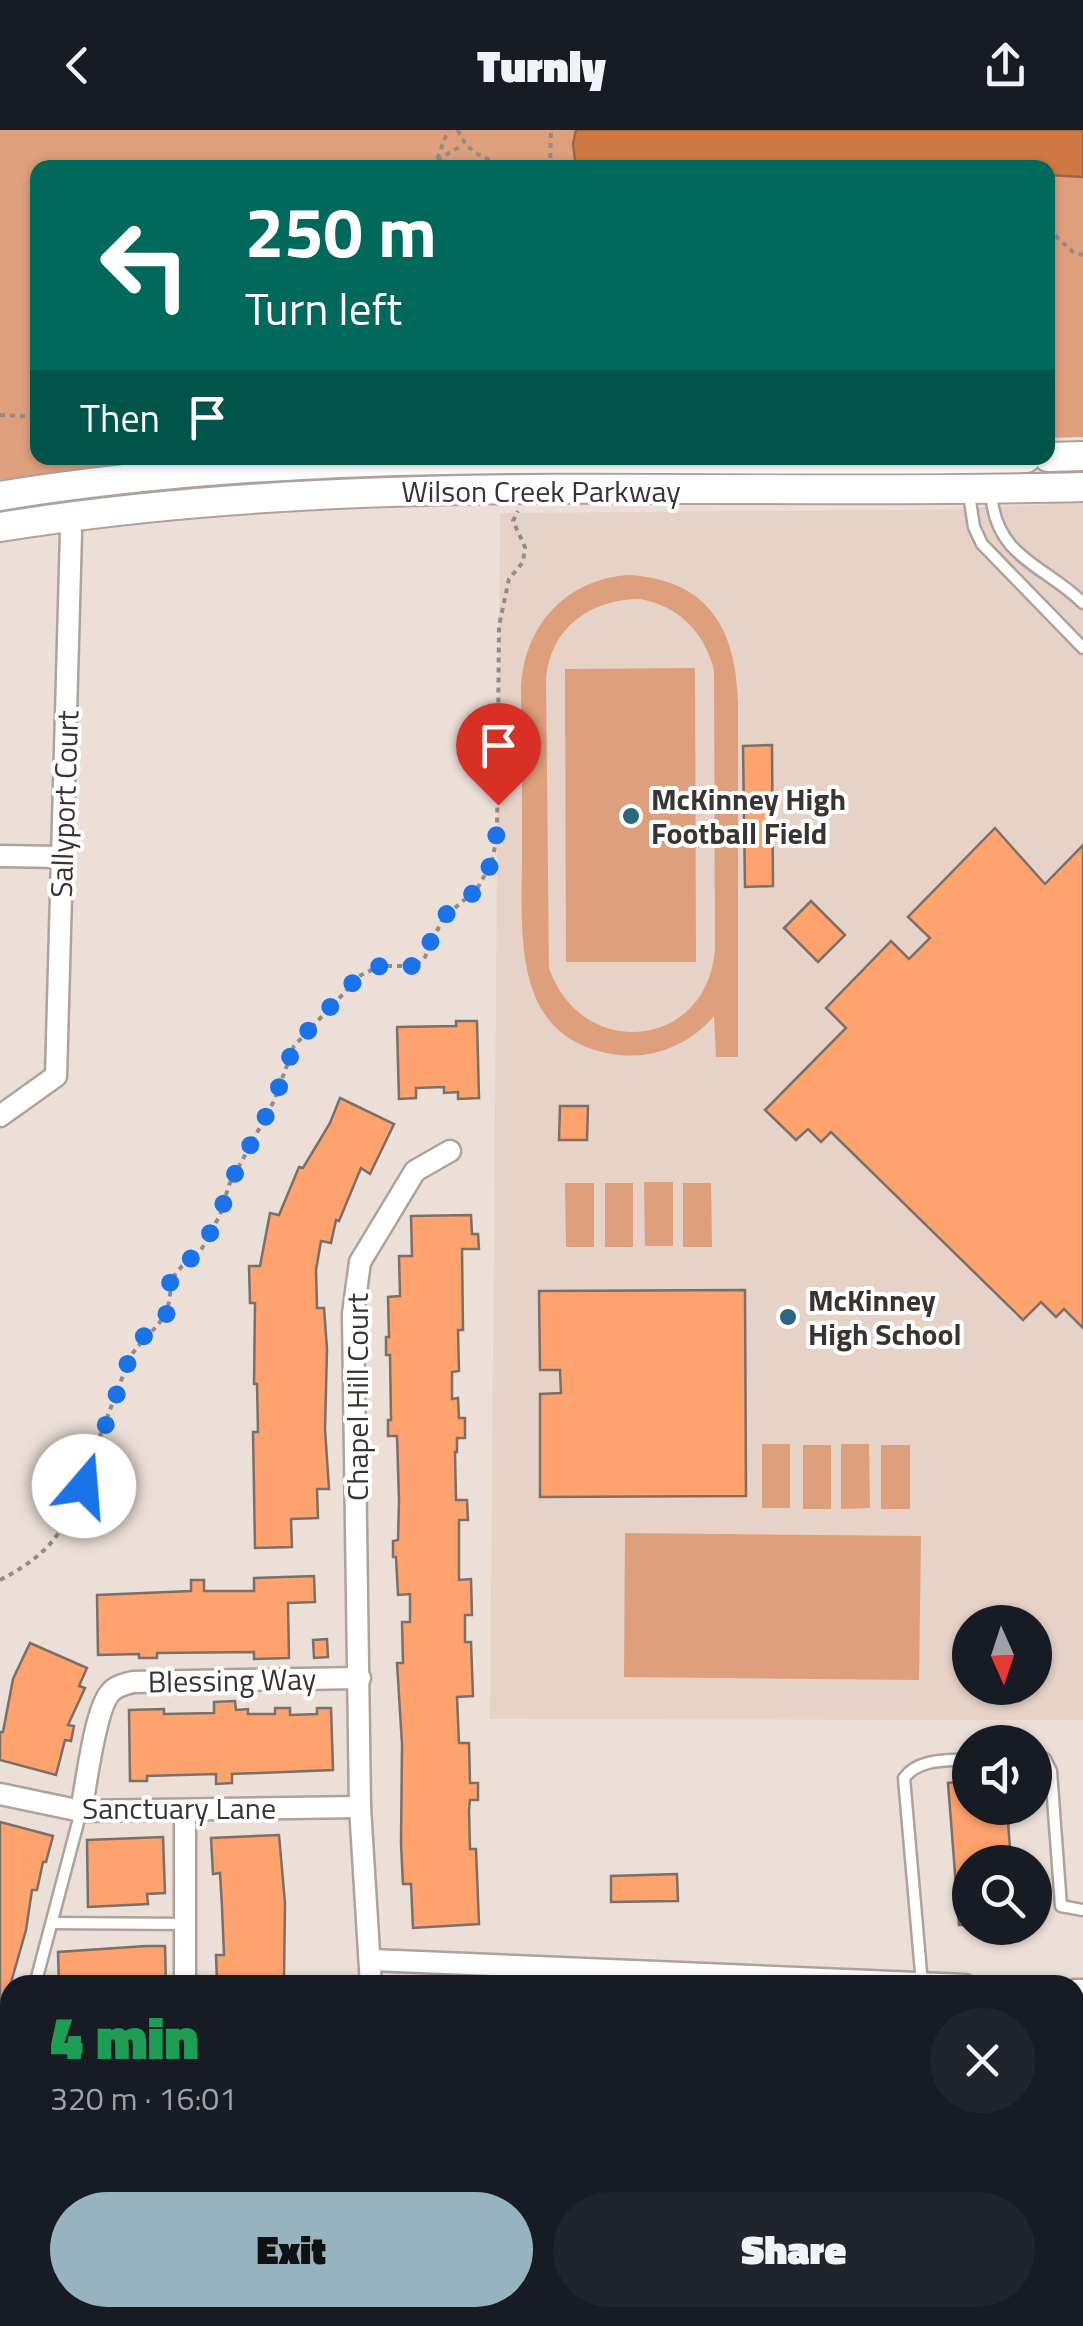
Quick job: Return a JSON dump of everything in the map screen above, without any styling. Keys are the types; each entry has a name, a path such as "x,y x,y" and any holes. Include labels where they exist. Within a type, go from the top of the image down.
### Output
{"main road":[{"path":"1055,457 1083,456"},
{"name":"Wilson Creek Parkway","path":"6,495 152,476 290,465"},
{"name":"Wilson Creek Parkway","path":"8,526 167,505 337,492 976,490 1083,486"},
{"path":"6,495 8,526"}],"street":[{"name":"Sallyport Court","path":"0,1116 56,1076 72,532"},
{"path":"0,856 62,858"},
{"name":"Chapel Hill Court","path":"371,1975 360,1808 353,1314 360,1262 415,1172 450,1151"},
{"name":"Blessing Way","path":"82,1812 101,1709 109,1694 122,1685 360,1678"},
{"name":"Sanctuary Lane","path":"0,1794 82,1812 360,1808"},
{"path":"185,1810 185,1975"},
{"path":"372,1960 570,1975"}],"lane":[{"path":"1083,603 1008,543 995,523 992,500 976,490 970,507 982,544 1083,648"},
{"path":"921,1975 904,1778 912,1767 952,1761"},
{"path":"1052,1784 1061,1906 1083,1910"},
{"path":"38,1975 82,1812"},
{"path":"53,1924 185,1924"}],"path":[{"path":"437,160 448,130"},
{"path":"458,130 464,145 487,160"},
{"path":"550,160 551,130"},
{"path":"441,160 464,145"},
{"path":"1055,235 1073,252 1083,255"},
{"path":"0,415 30,417"},
{"path":"0,1580 30,1565 70,1516 130,1357 144,1336 164,1320 172,1300 170,1281 201,1250 220,1215 229,1185 274,1101 294,1046 361,974 380,966 415,966 425,957 443,918 477,889 492,862 498,835 499,626 508,579 523,562 525,547 513,521 518,511"}],"shaded area":[{"path":"0,130 1083,130 1083,437 1055,438 1055,160 30,160 30,465 117,465 0,480"},
{"path":"576,130 1083,130 1083,177 1055,175 1055,160 575,160"},
{"name":"McKinney High School","path":"1083,503 1083,1720 490,1719 500,513 917,510"},
{"path":"629,575 656,579 698,598 723,631 731,652 738,702 738,1057 716,1057 714,1016 695,1034 659,1052 619,1055 582,1045 556,1028 539,1004 528,976 522,910 524,667 539,627 552,610 585,586","holes":["622,600 654,603 688,623 704,644 714,670 715,948 707,982 691,1007 669,1024 642,1032 614,1030 588,1019 565,999 549,968 546,678 556,644 576,619"]},
{"name":"McKinney High Football Field","path":"695,668 696,962 566,962 565,669"},
{"path":"644,1182 673,1182 673,1246 645,1246"},
{"path":"565,1183 594,1183 594,1247 566,1247"},
{"path":"605,1183 633,1183 633,1247 605,1247"},
{"path":"683,1183 711,1183 712,1247 683,1247"},
{"path":"762,1444 790,1444 790,1508 762,1508"},
{"path":"841,1444 869,1444 870,1508 841,1509"},
{"path":"803,1445 831,1445 831,1509 803,1509"},
{"path":"881,1445 910,1445 910,1509 881,1509"},
{"path":"625,1533 921,1536 919,1680 624,1677"}],"building":[{"path":"772,745 773,886 745,887 743,746"},
{"path":"995,828 1045,884 1083,845 1083,1328 1064,1309 1056,1317 1041,1302 1023,1320 831,1132 821,1142 808,1129 796,1140 765,1110 846,1028 826,1008 891,941 909,959 930,938 908,917"},
{"path":"811,901 845,935 818,962 784,928"},
{"path":"456,1021 477,1021 479,1098 458,1099 458,1092 444,1093 444,1087 416,1088 416,1098 399,1099 397,1027 456,1026"},
{"path":"340,1098 394,1124 370,1174 361,1168 339,1221 336,1220 331,1243 321,1241 316,1270 317,1308 324,1308 327,1349 325,1429 329,1489 317,1489 318,1518 291,1519 292,1547 255,1548 253,1432 258,1432 257,1384 255,1303 250,1303 249,1266 260,1266 270,1213 279,1215 299,1167 303,1168 330,1123"},
{"path":"560,1106 588,1106 587,1140 559,1140"},
{"path":"471,1215 472,1234 478,1234 479,1249 462,1249 463,1330 458,1330 459,1371 452,1372 452,1399 458,1398 459,1418 465,1418 465,1438 457,1438 455,1452 456,1500 467,1500 468,1520 459,1520 459,1580 471,1579 472,1615 465,1615 465,1642 471,1642 473,1696 457,1697 459,1743 469,1743 470,1783 478,1783 478,1800 470,1800 469,1810 470,1849 476,1849 479,1924 413,1928 411,1884 403,1884 397,1663 403,1663 402,1622 410,1622 410,1594 398,1595 393,1557 393,1541 398,1540 399,1501 397,1436 388,1436 388,1297 400,1296 399,1256 412,1256 411,1216"},
{"path":"745,1290 746,1496 540,1497 540,1394 561,1393 560,1370 540,1370 539,1291"},
{"path":"314,1576 315,1602 288,1603 289,1658 254,1659 254,1652 157,1653 157,1658 139,1658 139,1654 98,1655 97,1595 191,1591 191,1580 204,1580 204,1591 254,1591 254,1578"},
{"path":"327,1639 328,1657 314,1658 313,1640"},
{"path":"30,1643 87,1668 79,1686 85,1688 68,1725 74,1726 71,1741 65,1740 56,1775 0,1760 0,1732 13,1679"},
{"path":"235,1701 236,1710 248,1709 248,1714 275,1714 275,1708 290,1708 290,1715 317,1714 317,1708 331,1708 333,1770 232,1774 232,1783 216,1784 216,1774 147,1776 147,1781 130,1781 129,1710 214,1713 214,1702"},
{"path":"948,1783 952,1783 952,1825 1008,1825 1010,1845 953,1845"},
{"path":"0,1822 53,1836 37,1890 32,1890 13,1975 0,1975"},
{"path":"279,1835 285,1903 284,1975 217,1975 216,1955 224,1955 222,1907 220,1873 213,1874 211,1838"},
{"path":"163,1837 165,1893 147,1894 148,1904 88,1907 87,1840"},
{"path":"677,1874 678,1901 611,1902 611,1876"},
{"path":"165,1946 166,1975 59,1975 58,1952"}],"place":[{"name":"McKinney High Football Field","path":"631,816"},
{"name":"McKinney High School","path":"788,1317"}],"route":[{"path":"84,1486 130,1357 144,1336 164,1320 172,1300 170,1281 201,1250 220,1215 229,1185 274,1101 294,1046 361,974 380,966 415,966 425,957 443,918 477,889 492,862 498,835 498,805"}]}
